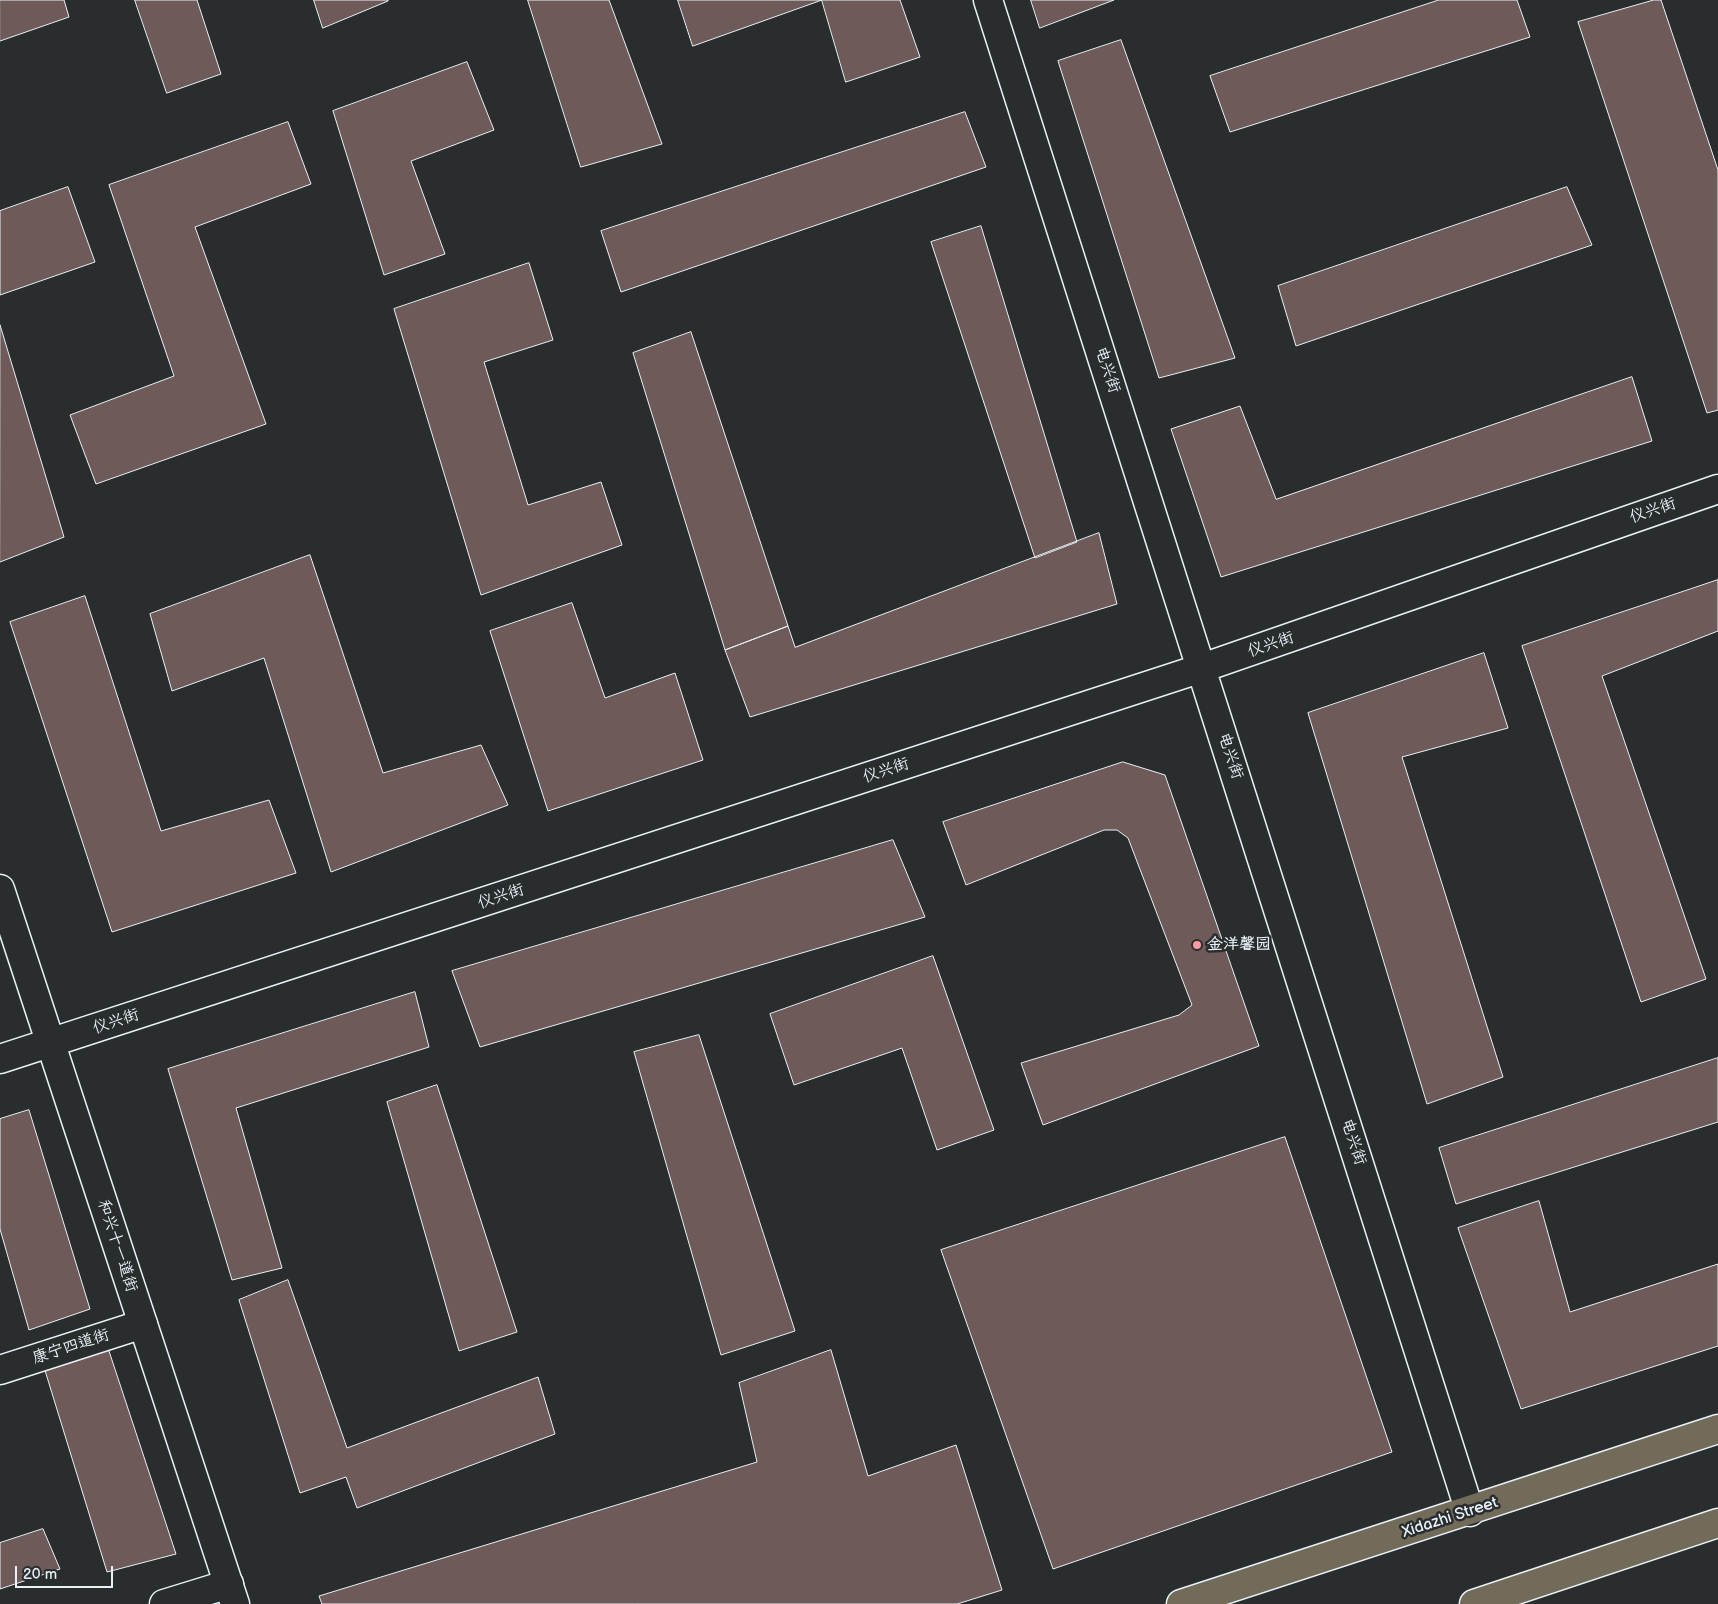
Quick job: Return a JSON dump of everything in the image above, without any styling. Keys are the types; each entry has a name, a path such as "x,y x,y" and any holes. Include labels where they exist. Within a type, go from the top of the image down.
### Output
{"highway":[{"name":"Xidazhi Street","path":"1181,1604 1470,1512 1718,1429"},
{"path":"1474,1604 1718,1523"}],"street":[{"name":"电兴街","path":"988,0 1470,1512"},
{"name":"仪兴街","path":"0,1059 1202,668 1718,489"},
{"name":"和兴十一道街","path":"0,889 232,1594"},
{"name":"康宁四道街","path":"0,1370 143,1324"},
{"path":"164,1604 232,1594"}],"building":[{"path":"0,0 64,0 69,17 0,41"},
{"path":"135,0 197,0 221,74 167,93"},
{"path":"314,0 388,0 388,1 323,28"},
{"path":"528,0 609,0 662,144 581,167"},
{"path":"678,0 822,0 693,46"},
{"path":"822,0 900,0 920,57 846,82"},
{"path":"1031,0 1114,0 1040,28"},
{"path":"1439,0 1517,0 1530,37 1230,132 1210,76"},
{"path":"1654,0 1661,0 1718,170 1718,410 1707,413 1578,22"},
{"path":"1121,40 1235,358 1159,378 1058,61"},
{"path":"467,62 494,130 411,161 445,254 384,275 333,111"},
{"path":"965,112 986,167 621,292 601,231"},
{"path":"288,122 311,184 195,227 266,424 96,484 70,415 174,376 109,185"},
{"path":"68,187 95,262 0,295 0,211"},
{"path":"1567,187 1592,245 1296,346 1278,286"},
{"path":"981,226 1077,542 1035,558 931,242"},
{"path":"529,263 553,340 484,362 528,505 601,482 622,545 481,595 394,309"},
{"path":"0,325 64,537 0,562"},
{"path":"691,332 788,626 725,650 633,353"},
{"path":"1632,377 1652,441 1221,577 1171,429 1240,406 1276,499"},
{"path":"1099,533 1117,604 750,717 725,650 788,626 795,647"},
{"path":"310,555 383,773 481,745 508,805 331,872 264,658 172,691 150,614"},
{"path":"1718,580 1718,631 1602,676 1706,979 1641,1002 1522,646"},
{"path":"85,596 161,831 269,800 296,873 112,932 10,622"},
{"path":"572,603 605,698 675,673 703,760 548,811 490,631"},
{"path":"1484,653 1508,728 1402,757 1503,1077 1427,1104 1308,713"},
{"name":"金洋馨园","path":"1123,762 1165,775 1259,1046 1043,1125 1021,1063 1179,1015 1192,1005 1128,838 1117,830 1104,830 966,885 943,822"},
{"path":"893,840 925,917 480,1047 452,971"},
{"path":"933,956 994,1130 937,1150 902,1048 794,1085 770,1014"},
{"path":"415,992 429,1047 236,1108 282,1268 232,1280 168,1069"},
{"path":"699,1035 795,1331 721,1355 634,1052"},
{"path":"1718,1058 1718,1122 1456,1204 1439,1148"},
{"path":"437,1085 517,1332 459,1351 387,1102"},
{"path":"29,1110 90,1309 29,1330 0,1229 0,1119"},
{"path":"1285,1137 1392,1452 1053,1569 941,1250"},
{"path":"1539,1201 1570,1312 1718,1264 1718,1346 1521,1409 1458,1228"},
{"path":"288,1280 347,1448 538,1377 555,1434 357,1508 346,1477 300,1493 239,1300"},
{"path":"107,1345 176,1554 107,1572 43,1364"},
{"path":"831,1350 868,1476 956,1445 1002,1590 957,1604 322,1604 319,1596 757,1462 739,1383"},
{"path":"43,1529 60,1569 0,1589 0,1543"}],"place":[{"name":"金洋馨园","path":"1197,945"}]}
